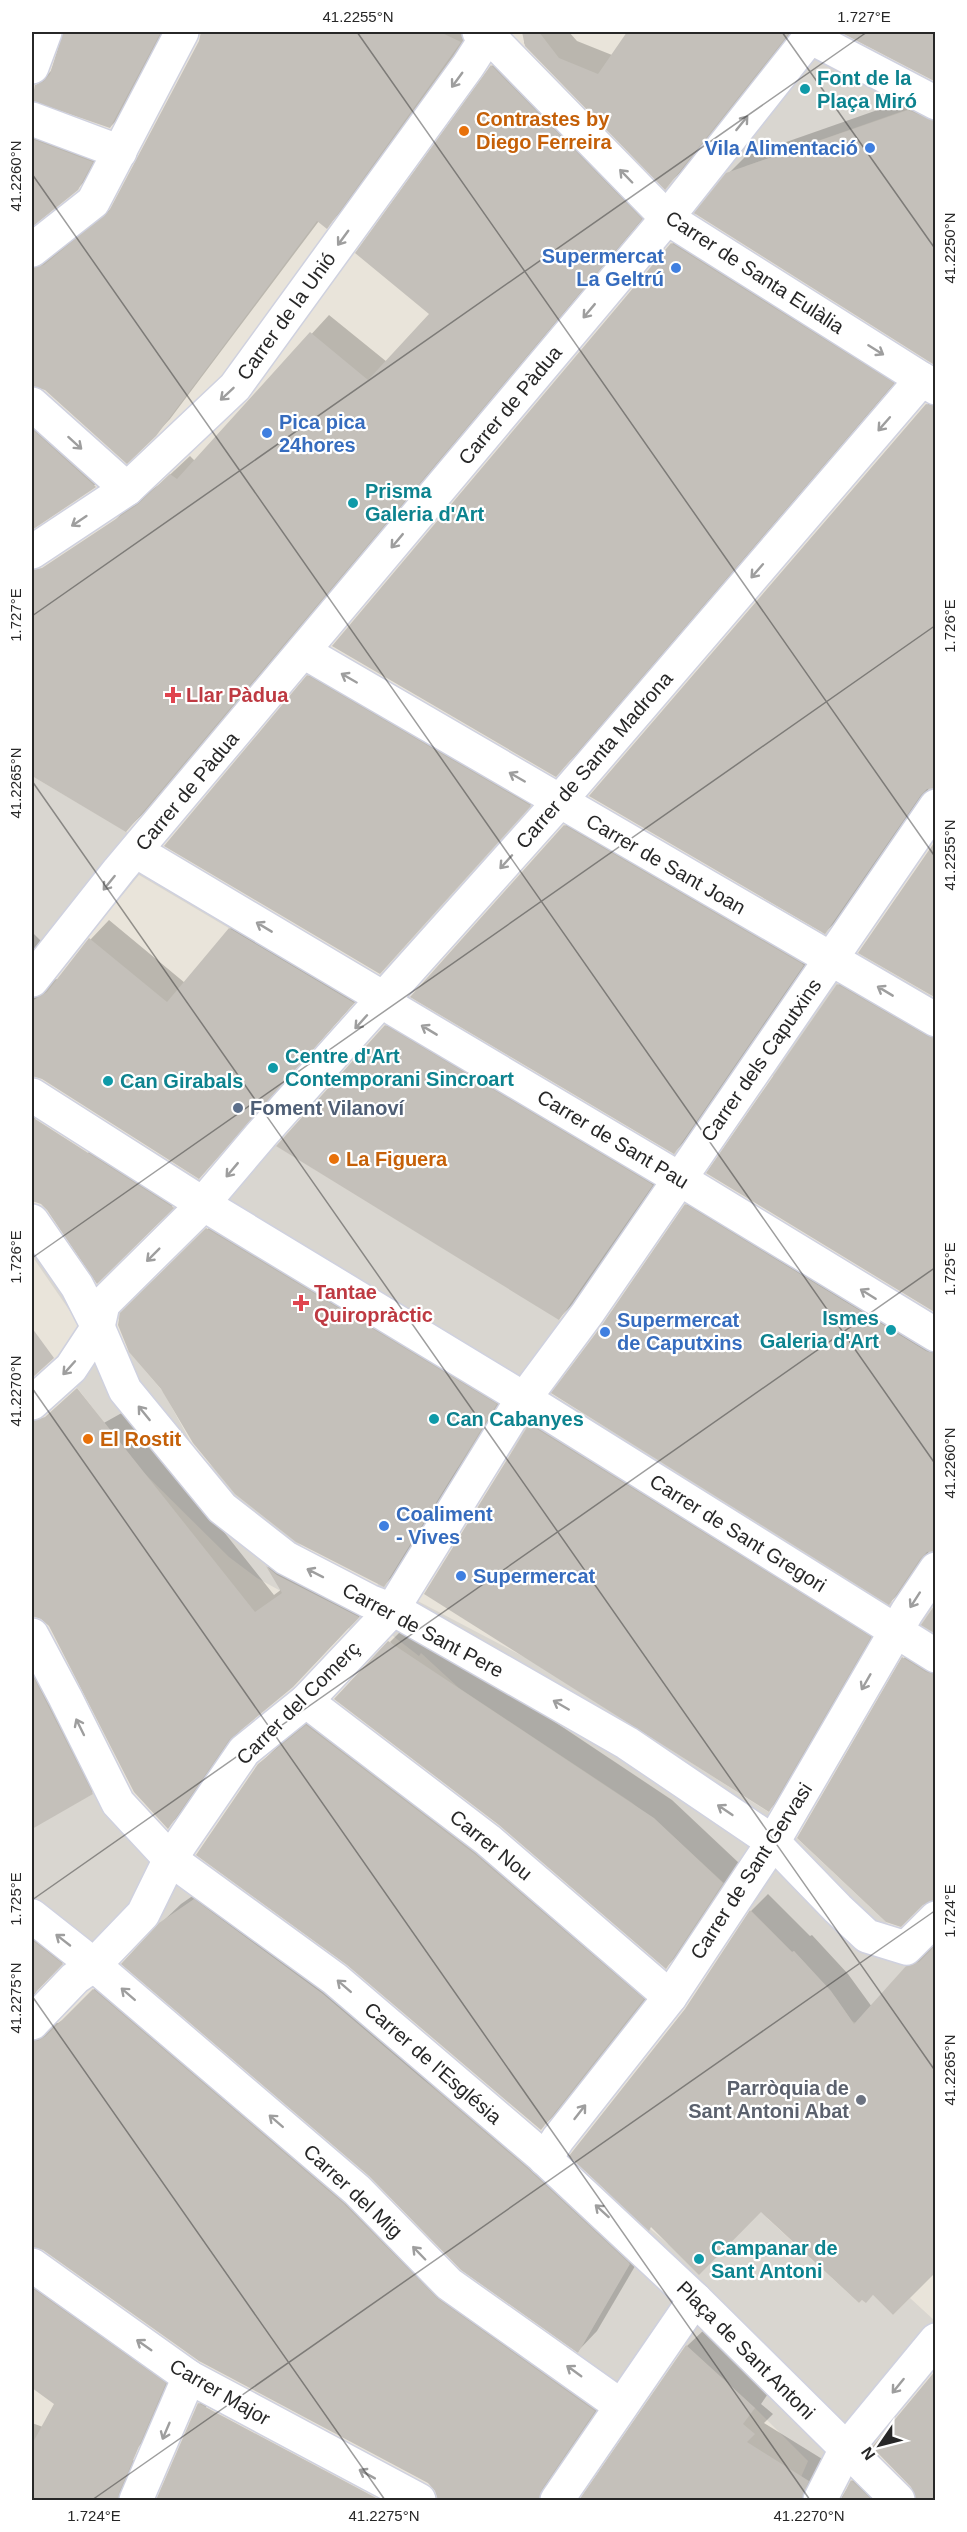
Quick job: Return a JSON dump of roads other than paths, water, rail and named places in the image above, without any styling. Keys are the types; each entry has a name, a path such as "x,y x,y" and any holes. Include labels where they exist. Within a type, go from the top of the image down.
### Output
{"street":[{"path":"32,67 45,32"},
{"path":"32,250 93,202 182,32"},
{"name":"Carrer de Santa Eulàlia","path":"486,33 673,209 929,383"},
{"name":"Carrer de la Unió","path":"32,552 127,489 235,387 486,33"},
{"path":"812,34 933,101"},
{"name":"Carrer de Pàdua","path":"32,980 136,851 673,209 812,34"},
{"path":"32,119 120,152"},
{"name":"Carrer de Santa Madrona","path":"32,1403 71,1368 98,1327 103,1304 194,1203 261,1135 929,383"},
{"path":"32,404 127,489"},
{"name":"Carrer de Sant Joan","path":"304,652 936,1020"},
{"name":"Carrer dels Caputxins","path":"533,1404 587,1314 678,1178 936,806"},
{"name":"Carrer de Sant Pau","path":"136,851 383,998 394,1009 936,1335"},
{"name":"Carrer de Sant Gregori","path":"32,1095 194,1203 533,1404 936,1656"},
{"name":"Carrer de Sant Pere","path":"32,1221 77,1286 98,1327 125,1390 222,1508 286,1558 369,1601 392,1610 627,1743 773,1842 867,1936 906,1948 936,1918"},
{"name":"Carrer del Comerç","path":"32,2023 142,1914 170,1858 244,1751 306,1701 392,1610 533,1404"},
{"name":"Carrer de Sant Gervasi","path":"545,2159 558,2139 670,1997 773,1842 896,1632 936,1569"},
{"name":"Carrer de l'Església","path":"32,1635 118,1803 170,1858 335,1979 545,2159 645,2250"},
{"name":"Carrer Nou","path":"306,1701 488,1840 670,1997"},
{"name":"Carrer del Mig","path":"32,1916 85,1971 357,2190 449,2284 621,2406"},
{"name":"Plaça de Sant Antoni","path":"645,2250 898,2500"},
{"name":"Carrer Major","path":"32,2265 189,2377 419,2500"},
{"path":"557,2500 695,2299"},
{"path":"820,2500 846,2449 936,2340"},
{"path":"136,2500 189,2377"}],"place":[{"name":"Font de la Plaça Miró","path":"805,89"},
{"name":"Contrastes by Diego Ferreira","path":"464,131"},
{"name":"Vila Alimentació","path":"870,148"},
{"name":"Supermercat La Geltrú","path":"676,268"},
{"name":"Pica pica 24hores","path":"267,433"},
{"name":"Prisma Galeria d'Art","path":"353,503"},
{"name":"Llar Pàdua","path":"173,695"},
{"name":"Centre d'Art Contemporani Sincroart","path":"273,1068"},
{"name":"Can Girabals","path":"108,1081"},
{"name":"Foment Vilanoví","path":"238,1108"},
{"name":"La Figuera","path":"334,1159"},
{"name":"Tantae Quiropràctic","path":"301,1303"},
{"name":"Ismes Galeria d'Art","path":"891,1330"},
{"name":"Supermercat de Caputxins","path":"605,1332"},
{"name":"Can Cabanyes","path":"434,1419"},
{"name":"El Rostit","path":"88,1439"},
{"name":"Coaliment - Vives","path":"384,1526"},
{"name":"Supermercat","path":"461,1576"},
{"name":"Parròquia de Sant Antoni Abat","path":"861,2100"},
{"name":"Campanar de Sant Antoni","path":"699,2259"}]}
